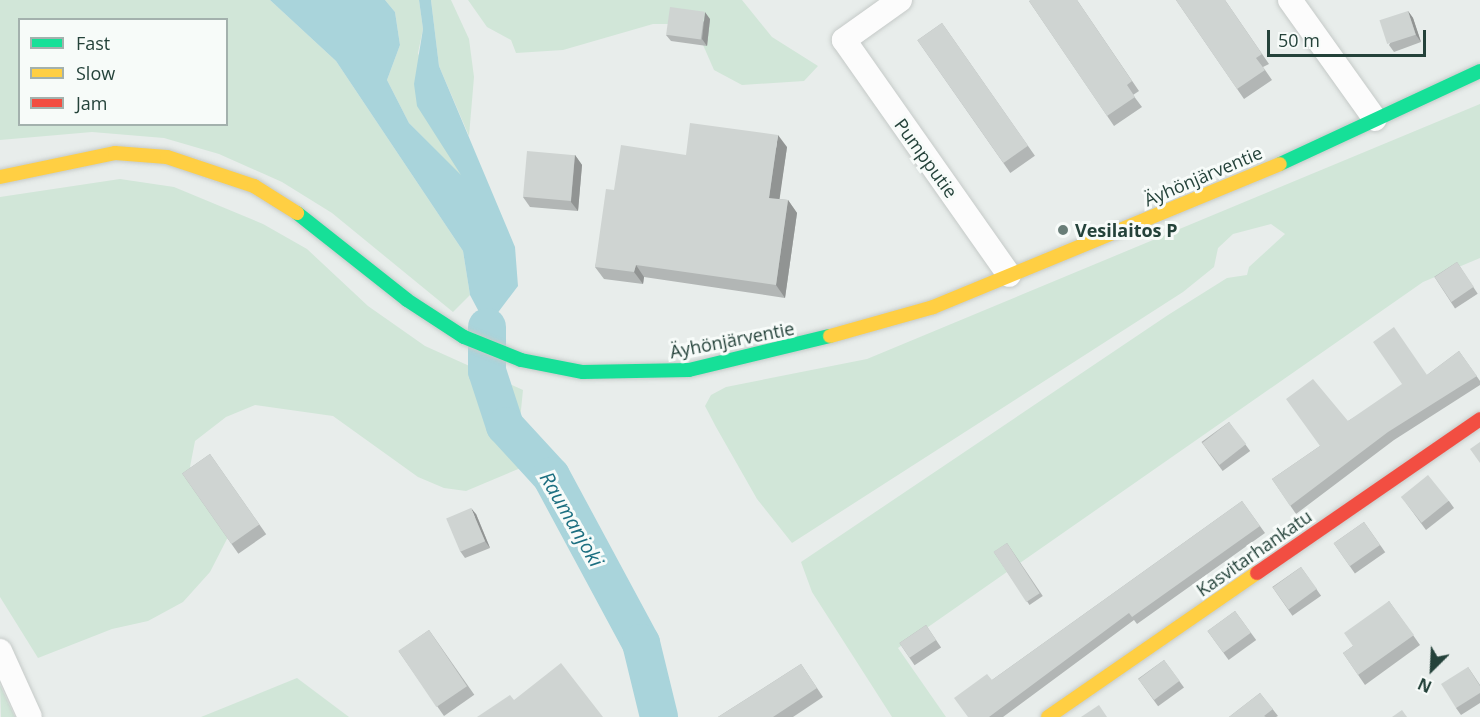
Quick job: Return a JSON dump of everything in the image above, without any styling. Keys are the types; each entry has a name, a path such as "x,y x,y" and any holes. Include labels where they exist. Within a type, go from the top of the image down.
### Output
{"main road":[{"name":"Äyhönjärventie","path":"0,177 115,153 167,157 212,170 254,186 303,217 407,300 464,337 521,360 583,372 689,370 858,330 1009,276 1480,71"},
{"name":"Kasvitarhankatu","path":"1048,717 1480,419"}],"street":[{"name":"Pumpputie","path":"900,0 844,40 1009,276"},
{"path":"1290,0 1375,118"},
{"path":"0,651 30,717"}],"green space":[{"path":"0,0 270,0 336,61 463,251 470,295 453,312 332,213 282,182 219,154 164,138 92,132 0,140"},
{"path":"385,0 419,0 423,29 418,53 462,177 409,123 387,80 400,45 395,12"},
{"path":"431,0 451,0 469,39 474,77 469,136 439,66"},
{"path":"468,0 742,0 772,37 818,66 804,81 742,85 714,70 700,38 678,24 653,24 563,50 516,53 511,40 487,27"},
{"path":"1480,104 1480,258 1423,282 898,648 946,717 892,717 812,592 801,562 1168,315 1227,278 1247,275 1249,267 1285,234 1271,224 1233,234 1218,248 1214,267 1183,292 792,543 757,499 716,427 705,406 711,395 726,387 867,359"},
{"path":"120,179 174,187 263,224 307,249 368,306 425,346 523,390 519,430 528,459 523,467 466,491 444,488 418,477 333,416 255,405 226,417 195,441 190,467 229,535 210,572 183,602 148,621 112,629 38,658 0,597 0,197"},
{"path":"297,678 349,717 201,717"},
{"path":"0,685 15,717 1,717"}],"water":[{"path":"270,0 385,0 395,12 400,45 387,80 409,123 461,175 417,106 414,84 423,29 419,0 431,0 439,66 515,247 518,286 487,327 470,295 463,251 336,61"}],"building":[{"path":"1030,0 1077,0 1132,81 1127,85 1135,97 1107,116"},
{"path":"1176,0 1225,0 1262,54 1256,58 1265,70 1237,89"},
{"path":"670,7 705,12 701,40 666,35"},
{"path":"1408,11 1416,35 1387,44 1379,20"},
{"path":"942,23 1028,146 1003,163 917,40"},
{"path":"690,123 778,135 769,198 788,200 776,285 636,265 634,272 595,267 606,189 614,190 621,145 686,155"},
{"path":"527,151 575,155 571,201 523,197"},
{"path":"1457,262 1474,287 1451,302 1435,277"},
{"path":"1394,327 1427,375 1459,351 1477,376 1388,432 1290,506 1272,479 1320,446 1286,399 1313,379 1348,421 1402,384 1373,342"},
{"path":"1229,422 1246,444 1219,465 1202,443"},
{"path":"1480,442 1480,463 1470,449"},
{"path":"210,454 259,524 231,544 182,474"},
{"path":"1428,475 1449,501 1422,523 1401,497"},
{"path":"1242,501 1260,526 1132,617 1129,613 989,717 968,717 954,698 987,674 992,680"},
{"path":"471,508 485,541 460,552 446,519"},
{"path":"1364,522 1380,545 1350,566 1334,543"},
{"path":"1007,543 1040,593 1026,602 994,552"},
{"path":"1301,567 1317,589 1289,609 1273,588"},
{"path":"1389,601 1414,635 1358,675 1343,653 1353,646 1344,633"},
{"path":"1235,611 1251,633 1223,653 1207,631"},
{"path":"926,625 936,640 910,658 899,643"},
{"path":"429,630 467,686 436,707 398,651"},
{"path":"1164,660 1180,681 1154,700 1138,679"},
{"path":"561,663 603,717 477,717 510,695 514,700"},
{"path":"801,664 817,688 773,717 718,717"},
{"path":"1468,667 1480,686 1480,693 1456,708 1441,684"},
{"path":"1260,693 1273,709 1264,716 1266,717 1229,717"},
{"path":"1099,705 1107,717 1081,717"},
{"path":"1402,710 1407,717 1392,717"}],"waterway":[{"name":"Raumanjoki","path":"487,327 487,371 505,426 551,476 641,643 659,717"}],"traffic: fast":[{"path":"1280,164 1480,71"},
{"path":"297,213 407,300 464,337 521,360 583,372 689,370 830,336"}],"traffic: slow":[{"path":"0,177 115,153 167,157 254,186 297,213"},
{"path":"830,336 933,307 1280,164"},
{"path":"1048,717 1257,573"}],"traffic: jam":[{"path":"1257,573 1480,419"}],"place":[{"name":"Vesilaitos P","path":"1063,230"}]}
